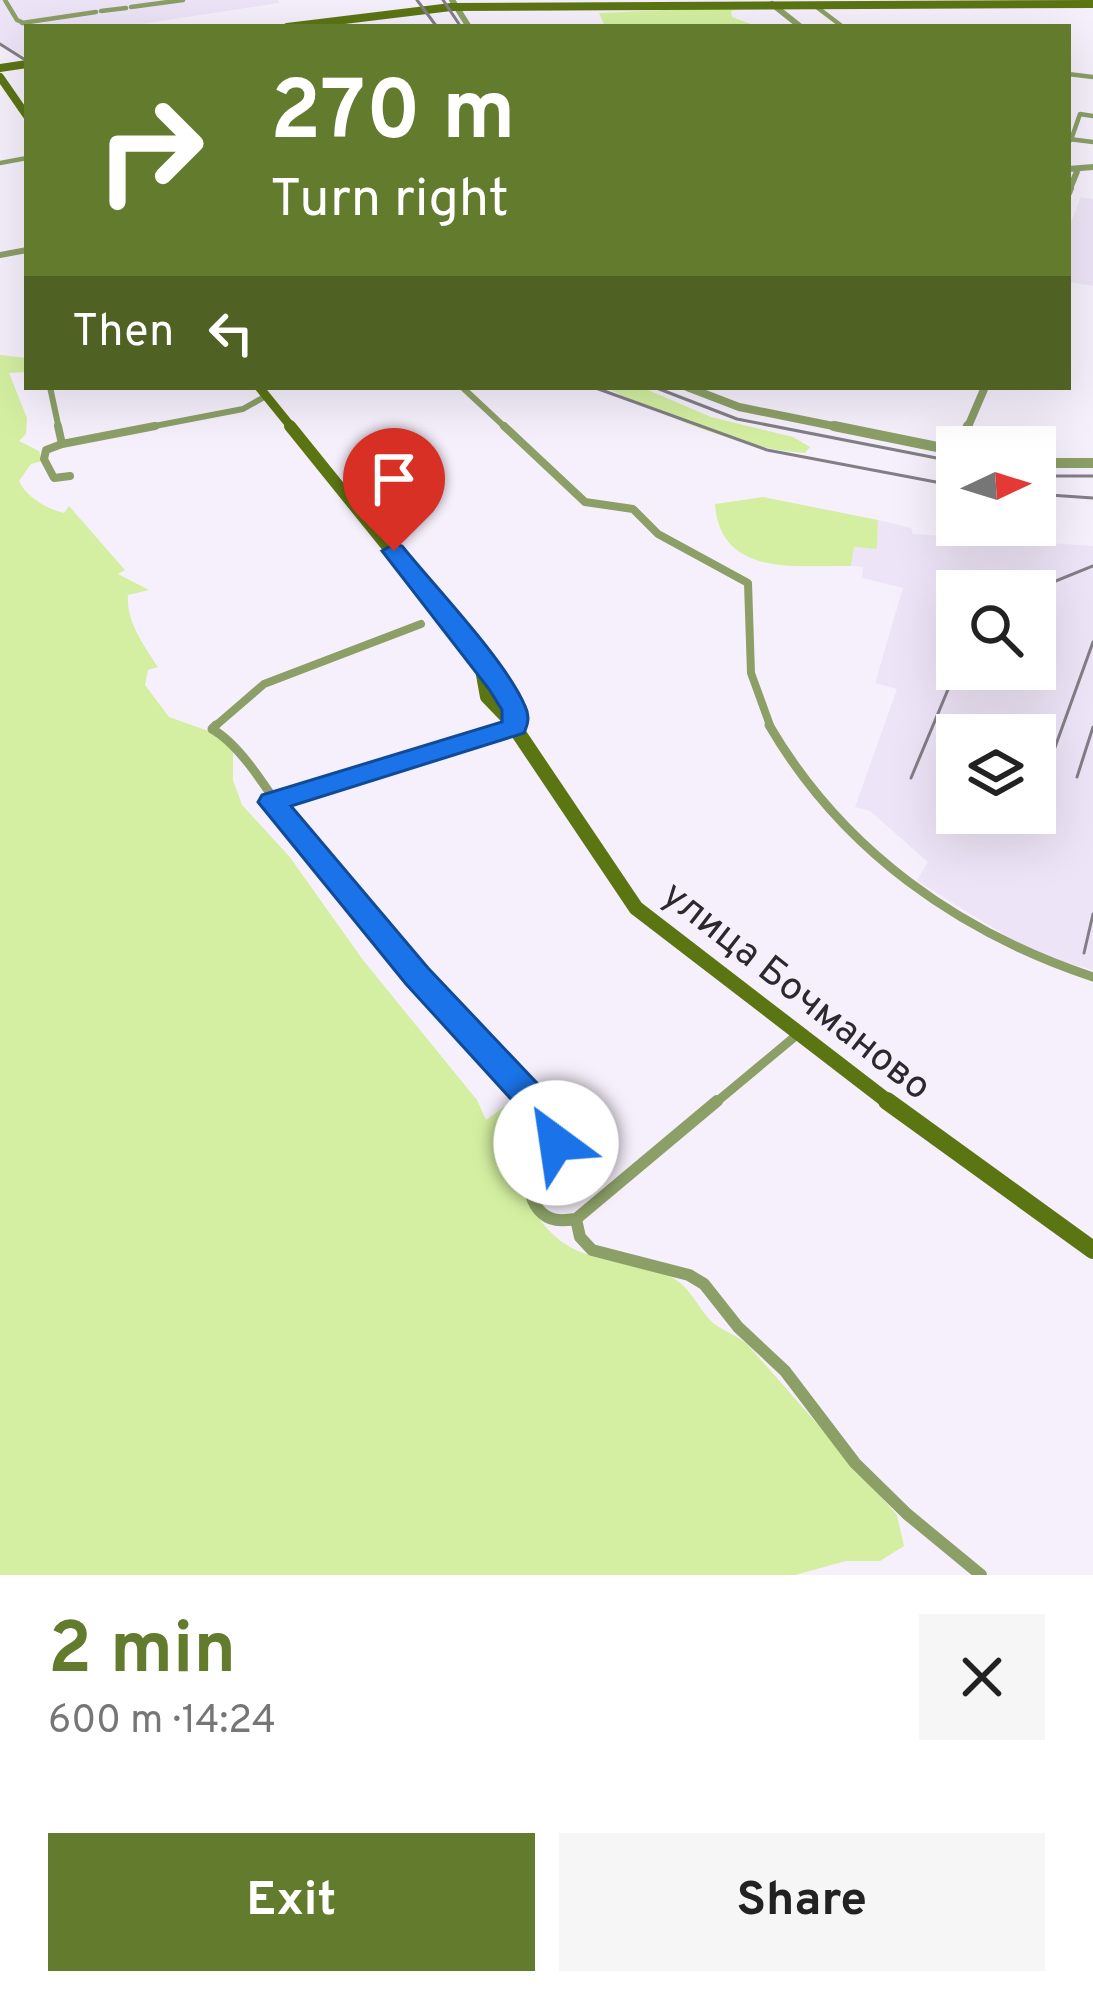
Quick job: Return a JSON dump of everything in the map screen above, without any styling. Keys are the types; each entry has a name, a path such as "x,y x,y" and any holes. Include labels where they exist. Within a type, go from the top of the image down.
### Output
{"main road":[{"path":"401,0 413,9"},
{"path":"308,24 455,3 1093,4"},
{"path":"0,73 24,111"},
{"name":"улица Бочманово","path":"263,391 481,664 486,697 515,727 636,908 798,1034 1093,1250"}],"street":[{"path":"5,0 22,23 183,0"},
{"path":"770,2 797,24"},
{"path":"810,2 839,24"},
{"path":"1071,136 1080,114 1093,116"},
{"path":"1073,169 1093,167"},
{"path":"51,390 62,444"},
{"path":"465,390 585,502 633,509 658,534 748,583 753,684 806,783 830,812 945,906 1031,957 1093,976"},
{"path":"695,390 740,407 936,445"},
{"path":"968,426 984,390"},
{"path":"70,476 54,478 44,459 46,450 243,409 263,391"},
{"path":"1056,463 1093,463"},
{"path":"421,624 264,684 212,729 229,736 272,802 417,976 559,1129 556,1143 536,1164 530,1179 532,1199 541,1214 556,1222 576,1219 798,1034"},
{"path":"272,802 515,727"},
{"path":"576,1219 580,1239 590,1250 615,1260 669,1267 703,1282 740,1329 784,1370 837,1443 899,1507 981,1575"}],"shaded area":[{"path":"0,0 279,3 142,24 24,24 24,56 0,42"},
{"path":"1081,197 1093,199 1093,286 1071,282 1071,222"},
{"path":"878,520 911,528 913,534 936,536 936,546 1093,546 1093,970 1036,954 925,886 917,880 928,862 870,811 855,807 897,689 875,683 903,588 862,578 863,567 851,566 853,547 877,548"}],"green space":[{"path":"753,6 731,11 732,17 751,24 604,24 599,13"},
{"path":"0,355 24,358 24,372 9,373 27,418 26,434 19,441 39,451 42,461 31,464 19,481 22,487 51,509 64,513 69,506 125,570 118,574 149,590 128,595 133,624 158,667 148,670 145,685 169,717 217,734 233,747 233,780 242,805 289,856 363,960 477,1100 486,1120 508,1104 526,1103 549,1120 556,1138 533,1167 527,1185 539,1218 572,1248 663,1272 683,1286 713,1323 747,1344 897,1515 904,1546 880,1561 846,1561 795,1575 0,1575"},
{"path":"611,390 648,390 711,417 793,437 810,447 805,453 754,445 676,419"},
{"path":"763,497 878,520 877,549 854,547 851,566 786,565 746,556 720,528 715,504"}],"tram line":[{"path":"443,0 459,24"},
{"path":"662,390 737,419 936,458"},
{"path":"1056,476 1093,476"}],"railway":[{"path":"417,0 435,24"},
{"path":"0,44 24,59"},
{"path":"601,390 767,450 936,482"},
{"path":"1056,495 1093,498"},
{"path":"1056,581 1093,566"},
{"path":"1056,745 1093,642"},
{"path":"911,778 948,690"},
{"path":"1077,777 1093,727"},
{"path":"1084,953 1093,914"}],"route":[{"path":"394,551 513,705 515,727 272,802 417,976 559,1129 556,1143"}]}
